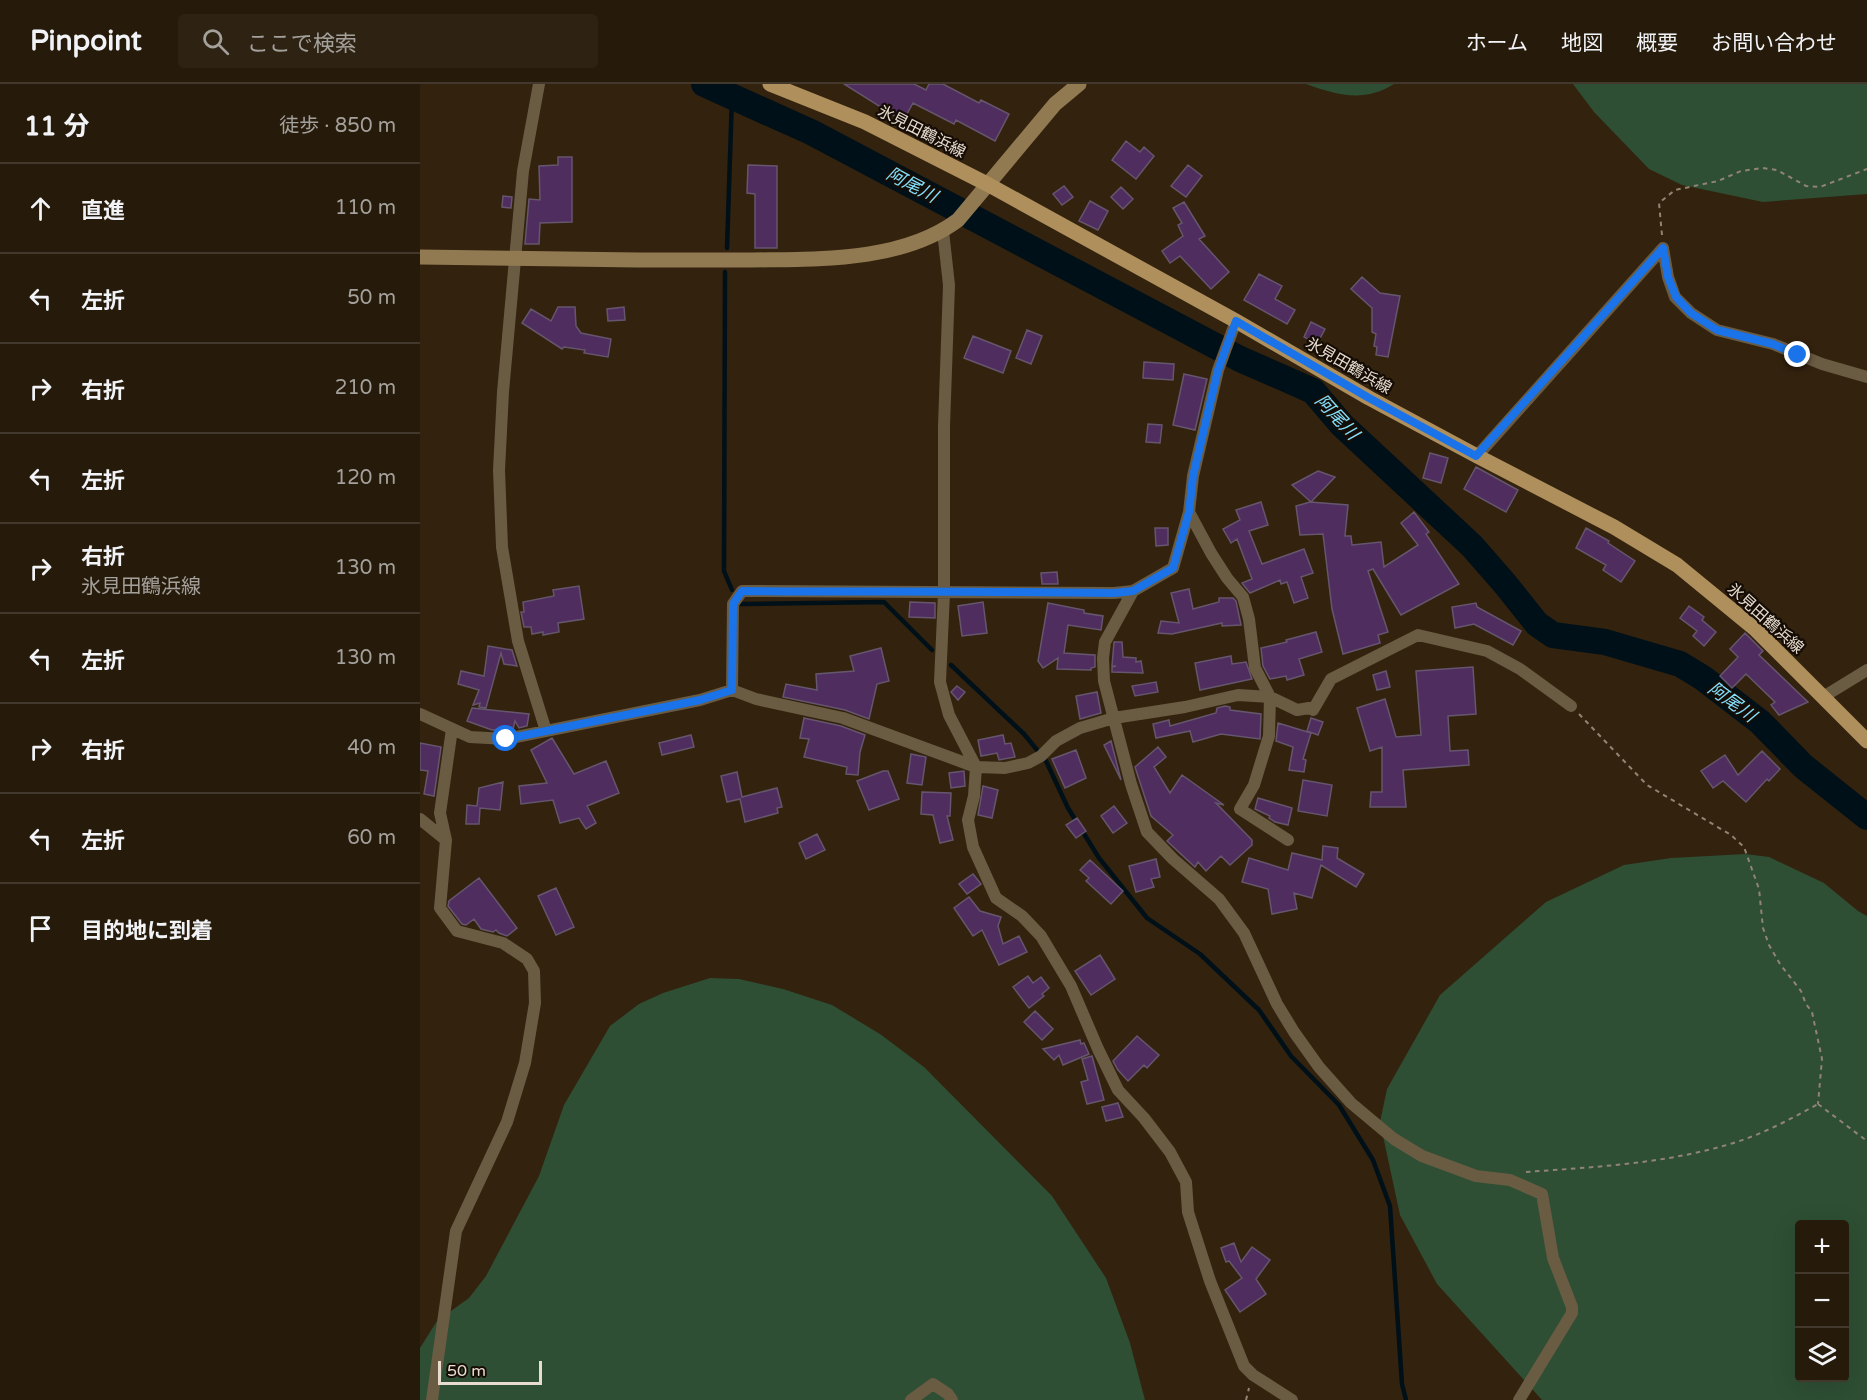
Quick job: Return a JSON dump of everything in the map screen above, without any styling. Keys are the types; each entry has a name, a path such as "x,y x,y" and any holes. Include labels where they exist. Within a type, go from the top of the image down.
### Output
{"main road":[{"name":"氷見田鶴浜線","path":"770,84 865,122 989,184 1236,321 1369,398 1614,527 1677,565 1755,629 1867,741"}],"street":[{"path":"539,84 523,171 500,446 502,547 518,641 546,730"},
{"path":"420,257 706,261 819,259 865,255 901,246 943,231 958,220 1055,104 1079,84"},
{"path":"943,231 949,285 944,426 944,593 940,682 949,715 976,767 974,796 968,820 972,847 996,898 1022,916 1041,936 1071,986 1118,1090 1144,1118 1170,1152 1185,1182 1188,1212 1210,1281 1244,1366 1253,1375 1292,1400"},
{"path":"1663,248 1668,277 1676,297 1691,313 1717,330 1773,344 1822,364 1867,377"},
{"path":"1476,456 1663,248"},
{"path":"732,690 733,604 742,591 1114,593 1133,591 1173,568 1189,512 1193,476 1218,370 1236,321"},
{"path":"1189,512 1211,553 1243,597 1249,619 1255,668 1270,697 1269,736 1254,785 1240,808 1288,840"},
{"path":"1133,591 1110,631 1104,650 1104,681 1131,784 1147,832 1173,859 1219,899 1244,933 1277,1004 1294,1032 1319,1067 1351,1103 1394,1139 1422,1156 1476,1176 1510,1180 1542,1194 1553,1258 1572,1306 1572,1313 1519,1400"},
{"path":"420,714 470,737 506,739 700,700 732,690 756,699 843,718 976,767 1005,768 1028,763 1041,756 1056,741 1080,728 1114,718 1185,707 1238,695 1270,697 1297,710 1309,708 1313,710 1331,678 1418,635 1487,651 1520,669 1571,706"},
{"path":"1823,696 1867,670"},
{"path":"432,1400 456,1231 507,1122 525,1063 535,1003 534,971 527,959 503,943 457,931 440,908 446,840 440,813 452,729"},
{"path":"420,819 446,840"},
{"path":"911,1400 933,1384 948,1394 952,1400"}],"path":[{"path":"1663,248 1659,203 1675,190 1718,181 1741,171 1763,168 1777,170 1806,186 1820,187 1867,169"},
{"path":"1571,706 1647,785 1731,835 1744,847 1759,889 1763,928 1769,945 1780,964 1801,991 1812,1012 1822,1059 1818,1104"},
{"path":"1818,1104 1867,1141"},
{"path":"1519,1173 1631,1164 1730,1144 1781,1124 1818,1104"}],"green space":[{"path":"1306,84 1394,84 1372,94 1350,95"},
{"path":"1573,84 1867,84 1867,194 1763,202 1682,185 1649,169 1594,112"},
{"path":"1745,854 1769,857 1824,883 1867,916 1867,1400 1542,1400 1437,1284 1400,1215 1380,1122 1387,1089 1440,995 1546,902 1624,865 1671,858"},
{"path":"710,978 739,979 783,989 832,1005 880,1034 924,1067 1052,1196 1106,1278 1130,1343 1145,1400 420,1400 420,1348 437,1321 469,1298 486,1276 539,1176 564,1105 610,1026 639,1004 663,993"}],"building":[{"path":"844,84 914,84 926,90 929,84 943,84 979,103 981,100 1009,114 995,141 956,120 954,124 913,103 903,121"},
{"path":"1126,141 1140,152 1144,147 1154,156 1136,179 1112,160"},
{"path":"558,157 572,157 572,222 540,223 539,244 525,244 529,199 540,200 539,166 558,165"},
{"path":"748,165 777,166 777,248 755,248 755,194 747,193"},
{"path":"1188,165 1202,176 1186,197 1171,186"},
{"path":"1064,186 1073,197 1062,205 1053,194"},
{"path":"1121,187 1133,199 1123,209 1111,197"},
{"path":"503,196 512,197 511,208 502,207"},
{"path":"1090,201 1108,211 1098,230 1079,221"},
{"path":"1184,202 1205,236 1199,239 1229,272 1211,289 1180,256 1170,263 1162,251 1183,236 1178,225 1182,223 1173,208"},
{"path":"1259,274 1282,286 1275,299 1295,310 1287,324 1244,300"},
{"path":"1362,277 1380,293 1400,296 1388,357 1376,355 1377,347 1374,346 1376,334 1372,332 1372,308 1351,289"},
{"path":"558,307 575,307 576,326 581,333 611,339 608,357 584,353 585,350 564,347 562,349 522,323 531,309 551,321"},
{"path":"624,307 625,320 608,321 607,309"},
{"path":"1311,322 1325,329 1317,344 1304,337"},
{"path":"1027,330 1042,336 1031,364 1016,358"},
{"path":"973,336 1011,351 1003,373 964,358"},
{"path":"1144,362 1174,364 1173,380 1143,378"},
{"path":"1184,374 1207,379 1195,430 1173,425"},
{"path":"1148,424 1162,425 1160,443 1146,442"},
{"path":"1430,453 1448,458 1441,483 1423,478"},
{"path":"1476,467 1518,490 1506,512 1464,489"},
{"path":"1318,471 1335,477 1311,502 1292,485"},
{"path":"1261,502 1268,525 1249,531 1262,564 1304,549 1313,573 1301,577 1308,598 1294,603 1287,582 1281,584 1280,580 1250,593 1242,583 1252,579 1237,539 1231,543 1223,529 1240,520 1236,510"},
{"path":"1310,502 1348,505 1345,536 1351,536 1352,545 1381,542 1384,567 1418,545 1401,523 1414,512 1429,532 1426,534 1459,584 1401,615 1373,569 1368,571 1388,632 1378,635 1380,643 1343,654 1332,609 1323,534 1300,535 1296,506"},
{"path":"1155,528 1168,528 1168,545 1156,546"},
{"path":"1586,528 1609,541 1608,543 1635,561 1621,582 1603,570 1606,565 1576,548"},
{"path":"1057,572 1058,584 1042,584 1041,573"},
{"path":"579,586 584,619 558,623 559,632 543,635 543,632 532,634 531,627 524,627 521,612 524,612 523,602 554,596 553,590"},
{"path":"1189,589 1193,609 1219,602 1219,598 1233,598 1236,601 1241,625 1222,626 1222,623 1172,634 1158,633 1161,621 1179,623 1171,593"},
{"path":"910,602 935,603 935,618 909,617"},
{"path":"983,602 987,633 962,636 958,606"},
{"path":"1048,603 1103,616 1101,630 1068,625 1064,653 1095,655 1095,667 1091,670 1057,669 1058,658 1043,668 1038,661"},
{"path":"1476,603 1477,607 1521,631 1513,645 1474,624 1455,628 1452,607"},
{"path":"1689,606 1704,617 1702,620 1716,632 1704,646 1693,636 1697,631 1680,618"},
{"path":"1316,632 1322,652 1299,659 1304,675 1287,680 1286,676 1270,679 1263,666 1261,648"},
{"path":"1745,633 1763,651 1759,655 1808,702 1779,715 1771,705 1775,702 1746,674 1732,688 1720,676 1738,657 1730,649"},
{"path":"1114,642 1122,642 1123,657 1136,658 1136,662 1141,661 1143,673 1112,672 1112,667 1116,666 1112,666"},
{"path":"488,646 512,650 517,666 504,664 501,653 486,708 479,707 480,703 473,705 479,690 458,684 461,671 484,676"},
{"path":"881,648 889,681 877,684 869,719 845,710 783,697 786,684 817,690 816,674 854,671 850,656"},
{"path":"1231,656 1232,664 1246,662 1252,679 1200,690 1195,663"},
{"path":"1473,667 1476,714 1448,716 1450,751 1468,750 1469,765 1403,770 1406,807 1370,807 1371,792 1382,792 1382,747 1370,751 1357,708 1385,699 1396,737 1421,735 1416,671"},
{"path":"1386,671 1390,687 1377,690 1373,675"},
{"path":"1156,682 1158,692 1135,696 1132,686"},
{"path":"957,686 965,692 958,700 951,692"},
{"path":"1097,692 1101,713 1080,719 1076,696"},
{"path":"1230,707 1230,710 1261,714 1260,739 1221,734 1193,742 1190,731 1156,738 1153,724 1169,720 1170,726 1216,713 1217,708"},
{"path":"472,708 529,714 527,726 519,728 515,721 513,729 492,730 467,721"},
{"path":"804,718 841,726 865,735 860,752 858,775 846,774 847,767 804,757 809,739 800,738"},
{"path":"1311,718 1323,722 1318,735 1307,731"},
{"path":"1278,723 1311,733 1303,759 1306,760 1304,772 1289,770 1293,747 1276,741"},
{"path":"691,735 694,747 662,755 659,743"},
{"path":"1003,735 1005,744 1011,743 1015,757 999,760 997,753 981,756 978,740"},
{"path":"552,738 574,774 606,761 619,793 587,806 596,823 586,829 579,818 560,823 553,800 521,804 519,786 547,783 531,750"},
{"path":"1111,741 1121,780 1104,745"},
{"path":"420,743 441,747 434,796 424,794 428,771 420,770"},
{"path":"1158,747 1166,757 1154,767 1170,793 1182,775 1224,805 1216,803 1252,840 1252,845 1230,865 1221,856 1206,871 1198,862 1195,867 1167,841 1173,835 1151,816 1135,767"},
{"path":"1076,750 1086,778 1065,788 1052,759"},
{"path":"1762,751 1780,769 1769,781 1767,779 1746,802 1723,781 1713,788 1701,771 1725,755 1738,775"},
{"path":"911,754 926,757 922,785 907,783"},
{"path":"888,771 899,799 869,810 857,781"},
{"path":"964,771 965,786 951,788 949,773"},
{"path":"737,772 742,797 777,788 782,807 777,808 778,813 745,822 740,799 727,802 721,776"},
{"path":"1303,780 1332,785 1327,816 1298,811"},
{"path":"503,782 500,810 480,808 479,824 466,824 467,805 477,806 479,788"},
{"path":"983,786 998,790 992,818 978,815"},
{"path":"922,792 951,793 950,816 947,816 953,840 940,843 933,815 921,814"},
{"path":"1258,798 1292,808 1288,825 1275,822 1269,818 1270,816 1255,809"},
{"path":"1114,806 1127,823 1113,833 1101,816"},
{"path":"1077,818 1086,831 1076,838 1066,825"},
{"path":"817,834 825,850 806,859 799,843"},
{"path":"1323,846 1338,848 1337,858 1364,874 1356,887 1321,865 1312,898 1294,893 1297,909 1272,914 1268,889 1242,882 1249,858 1288,870 1292,853 1322,860"},
{"path":"1156,859 1160,877 1151,879 1154,887 1136,892 1129,866"},
{"path":"1090,860 1123,891 1111,904 1086,881 1089,878 1080,870"},
{"path":"973,874 981,884 967,894 959,884"},
{"path":"479,878 517,928 507,936 496,930 493,932 481,929 474,919 466,925 462,924 448,906 449,901"},
{"path":"556,888 574,927 556,935 538,896"},
{"path":"969,897 980,911 1001,917 998,926 1003,944 1019,936 1027,952 999,965 982,930 973,936 954,908"},
{"path":"1100,955 1115,979 1091,995 1075,971"},
{"path":"1028,976 1033,983 1041,977 1049,988 1042,994 1044,996 1029,1008 1013,987"},
{"path":"1035,1011 1053,1029 1042,1040 1024,1022"},
{"path":"1137,1036 1159,1055 1147,1068 1144,1065 1128,1081 1113,1061"},
{"path":"1080,1040 1089,1054 1063,1065 1059,1055 1054,1060 1043,1049"},
{"path":"1092,1056 1104,1100 1087,1104 1081,1082 1088,1080 1082,1059"},
{"path":"1118,1103 1123,1117 1106,1121 1102,1107"},
{"path":"1234,1243 1241,1262 1252,1247 1270,1260 1256,1279 1266,1294 1240,1312 1225,1290 1242,1278 1229,1261 1226,1262 1221,1248"}],"waterway":[{"name":"阿尾川","path":"704,84 811,132 1240,359 1313,391 1342,425 1472,546 1537,624 1553,635 1605,642 1680,664 1703,678 1760,722 1803,766 1867,817"},
{"path":"727,248 732,96"},
{"path":"725,272 724,571 732,590"},
{"path":"741,604 884,602 932,650"},
{"path":"951,665 1024,734 1046,761 1068,808 1099,858 1147,918 1200,954 1259,1010 1291,1056 1339,1105 1373,1160 1390,1206 1402,1384 1406,1400"}],"route":[{"path":"506,739 700,700 732,690 733,604 742,591 944,593 1133,591 1173,568 1176,550 1189,512 1193,476 1218,370 1236,321 1369,398 1476,456 1663,248 1668,277 1676,297 1691,313 1717,330 1773,344 1798,355"}]}
